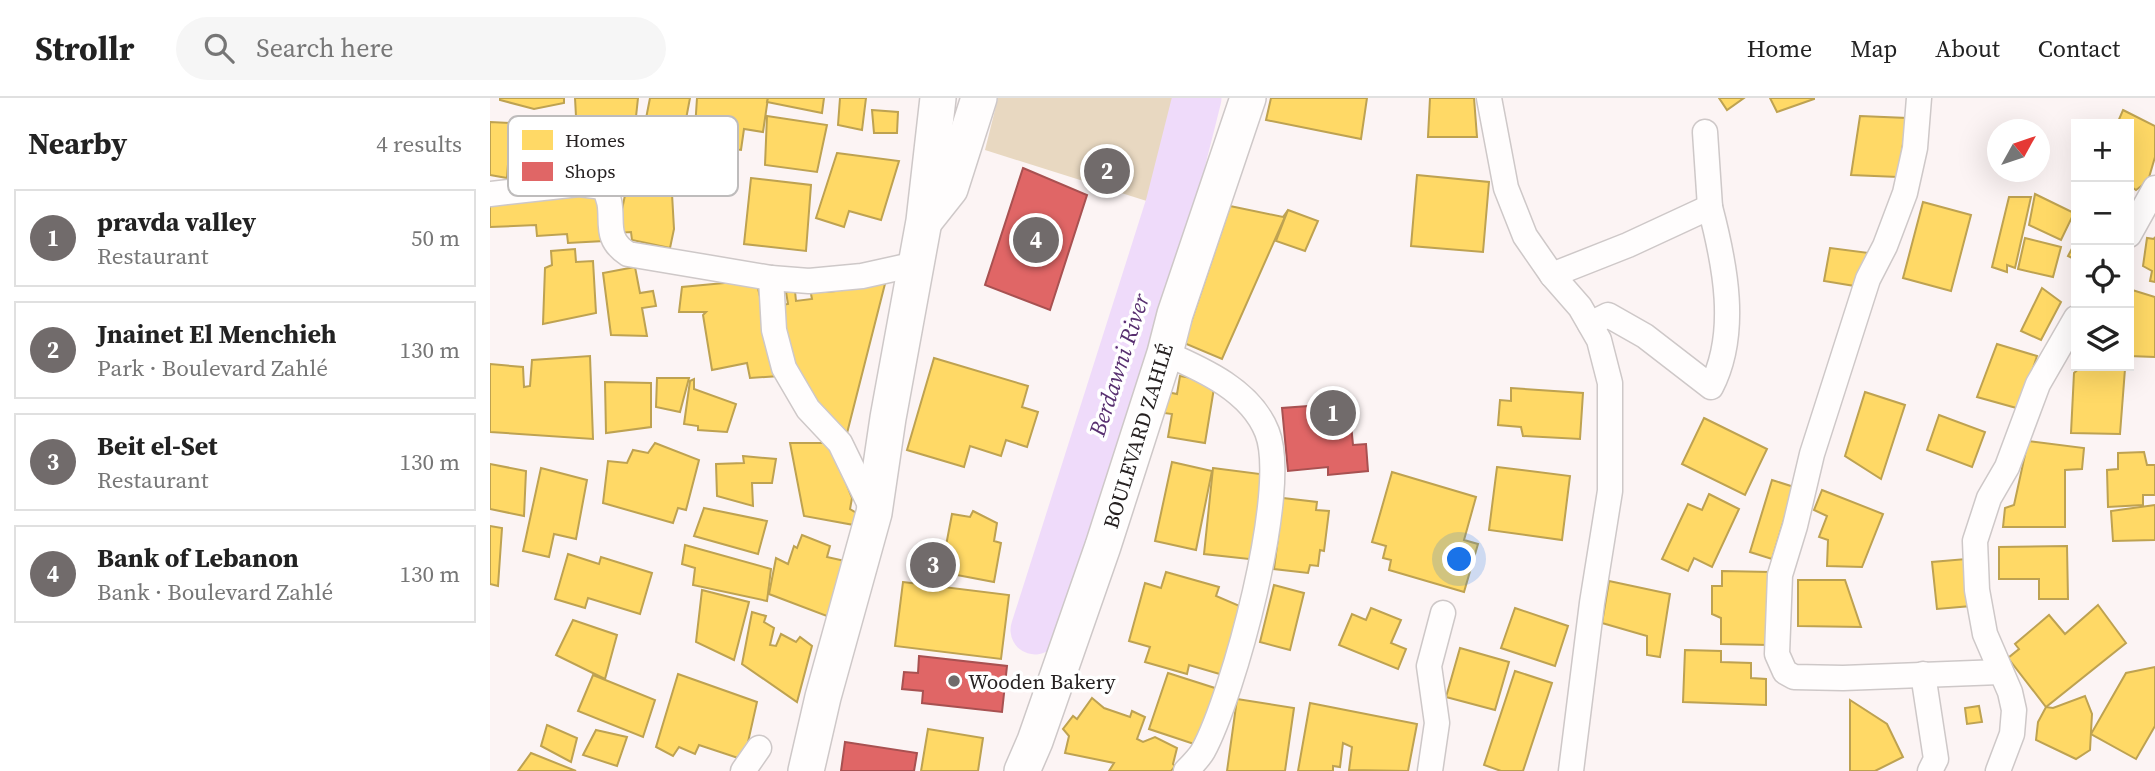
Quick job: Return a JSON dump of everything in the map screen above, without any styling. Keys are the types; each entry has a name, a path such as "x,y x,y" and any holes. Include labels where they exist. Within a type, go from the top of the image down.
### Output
{"main road":[{"path":"806,771 823,697 874,513 888,418 925,222 938,98"},
{"path":"925,222 950,188 979,98"},
{"name":"BOULEVARD ZAHLÉ","path":"1022,771 1103,546 1175,314 1248,98"}],"street":[{"path":"1489,98 1506,188 1525,236 1590,324 1599,340 1610,383 1610,491 1578,705 1571,771"},
{"path":"1919,98 1915,148 1905,193 1885,246 1868,279 1812,454 1780,575 1777,654 1785,672 1794,677 1843,678 2000,672"},
{"path":"1590,324 1608,315 1645,336 1711,387 1720,369 1728,311 1722,250 1710,207 1705,132"},
{"path":"2134,226 2155,188"},
{"path":"490,194 508,192"},
{"path":"609,196 612,239 617,247 628,254 771,278 809,281 837,279 916,264"},
{"path":"1552,275 1628,245 1710,207"},
{"path":"771,278 774,330 784,368 808,409 840,443 874,513"},
{"path":"1998,771 2012,734 2014,710 2010,692 1985,634 1977,590 1975,541 1989,498 2007,467 2038,384 2071,327"},
{"path":"1165,353 1220,379 1257,413 1271,444 1272,474 1266,544 1225,699 1197,765"},
{"path":"1430,771 1437,723 1429,666 1443,613"},
{"path":"1923,674 1936,759 1930,771"},
{"path":"743,771 759,748"}],"shaded area":[{"path":"998,98 1187,98 1153,203 985,150"}],"building: Homes":[{"path":"500,98 564,98 564,103 534,109"},
{"path":"575,98 638,98 636,116 576,116"},
{"path":"650,98 690,98 687,116 646,116"},
{"path":"697,98 768,98 763,132 744,129 741,150 738,150 738,116 696,116"},
{"path":"768,98 824,98 822,113 767,102"},
{"path":"840,98 866,98 862,130 838,125"},
{"path":"1271,98 1367,98 1361,139 1266,120"},
{"path":"1430,98 1474,98 1477,137 1428,137"},
{"path":"1719,98 1744,98 1727,110"},
{"path":"1770,98 1814,98 1814,99 1777,112"},
{"path":"872,110 898,112 897,133 874,133"},
{"path":"2123,110 2155,126 2155,157 2148,181 2136,190 2134,119 2119,119"},
{"path":"767,116 827,125 817,172 765,165"},
{"path":"1860,116 1907,118 1898,177 1851,175"},
{"path":"490,122 508,123 507,178 490,175"},
{"path":"837,153 899,161 881,220 849,211 844,227 816,218"},
{"path":"1417,175 1489,182 1483,252 1411,246"},
{"path":"751,178 811,185 806,251 744,244"},
{"path":"2035,194 2071,212 2071,219 2061,240 2029,225"},
{"path":"601,196 604,241 568,243 567,234 537,236 536,225 490,227 490,199"},
{"path":"625,196 672,196 674,229 670,248 632,240 631,232 617,233"},
{"path":"2009,197 2031,197 2015,268 2007,265 2007,272 1992,267"},
{"path":"1923,202 1971,215 1951,291 1903,278"},
{"path":"1230,206 1283,217 1288,210 1222,359 1184,343"},
{"path":"1288,210 1318,221 1305,251 1276,241"},
{"path":"2155,237 2155,282 2150,281 2152,271 2143,266 2147,238"},
{"path":"2025,238 2061,247 2053,277 2018,269"},
{"path":"1830,248 1869,253 1861,287 1824,281"},
{"path":"575,249 576,262 593,261 596,313 543,324 545,268 552,265 551,251"},
{"path":"635,267 640,293 653,291 656,306 642,308 647,336 611,335 603,273"},
{"path":"888,272 845,441 788,369 776,306 788,304 786,292 795,291 796,301 812,299 810,289 825,286 826,292 835,291 835,284"},
{"path":"756,280 779,376 750,378 747,363 712,370 703,315 706,312 679,312 682,287"},
{"path":"2042,288 2061,302 2041,340 2021,331"},
{"path":"2134,291 2155,297 2155,357 2134,356"},
{"path":"1997,344 2037,356 2020,409 1977,397"},
{"path":"590,356 593,439 490,432 490,364 523,367 524,387 530,386 532,360"},
{"path":"934,358 1028,386 1022,407 1038,412 1027,447 1006,440 1001,456 970,446 964,467 907,450"},
{"path":"2125,371 2120,434 2071,433 2074,373"},
{"path":"1180,376 1215,382 1205,443 1168,437 1172,414 1164,413 1167,392 1177,394"},
{"path":"657,378 689,378 680,412 656,407"},
{"path":"694,379 694,389 736,404 727,432 698,430 698,426 684,424 690,381"},
{"path":"605,382 651,383 651,427 606,433"},
{"path":"1511,388 1583,393 1580,439 1523,436 1521,427 1498,425 1500,400 1511,401"},
{"path":"1865,392 1905,405 1881,479 1845,456"},
{"path":"1939,415 1985,432 1972,467 1927,450"},
{"path":"1704,418 1767,449 1745,495 1682,464"},
{"path":"2028,441 2084,448 2082,469 2065,470 2065,527 2003,527 2005,508 2014,505"},
{"path":"655,443 699,460 686,510 678,508 673,523 603,503 608,461 627,463 633,450 648,453"},
{"path":"790,443 830,443 852,498 850,509 858,514 854,525 804,516"},
{"path":"2144,452 2147,465 2155,465 2155,495 2143,495 2143,505 2108,507 2107,470 2118,469 2118,453"},
{"path":"743,456 776,459 772,483 752,483 753,506 717,496 716,464 744,463"},
{"path":"1172,462 1212,471 1196,550 1155,541"},
{"path":"490,464 526,471 524,516 490,509"},
{"path":"1497,467 1570,476 1562,540 1489,530"},
{"path":"541,468 587,480 576,539 554,534 549,557 523,551"},
{"path":"1213,468 1268,475 1258,560 1204,554"},
{"path":"1392,472 1476,497 1464,540 1478,544 1464,592 1389,570 1391,560 1383,558 1386,546 1372,542"},
{"path":"1772,480 1794,487 1772,559 1750,552"},
{"path":"1822,490 1883,514 1862,567 1827,566 1828,540 1819,537 1827,516 1814,510"},
{"path":"1709,494 1739,509 1712,567 1694,558 1688,571 1662,559 1688,504 1702,510"},
{"path":"1283,498 1317,502 1316,510 1329,511 1324,551 1320,550 1318,566 1310,565 1308,573 1274,569"},
{"path":"2155,505 2155,540 2113,541 2111,511"},
{"path":"704,508 767,521 758,554 694,536"},
{"path":"973,511 997,523 994,541 1001,543 994,582 941,572 952,514 970,517"},
{"path":"490,526 502,528 498,586 490,584"},
{"path":"802,535 830,546 827,557 845,561 832,618 769,594 776,558 788,564 794,546 797,548"},
{"path":"685,545 771,569 767,601 693,585 695,568 682,564"},
{"path":"2067,546 2068,599 2039,599 2039,579 1999,579 1999,547"},
{"path":"568,554 599,564 601,557 652,573 640,614 588,598 585,608 555,599"},
{"path":"1966,559 1971,606 1937,609 1932,562"},
{"path":"1722,571 1770,572 1769,645 1721,644 1721,618 1712,614 1712,586 1722,586"},
{"path":"1166,572 1219,587 1216,596 1242,607 1223,675 1189,665 1187,674 1145,662 1150,647 1129,641 1145,583 1161,588"},
{"path":"1798,580 1845,580 1861,627 1798,626"},
{"path":"1609,581 1670,594 1660,657 1647,655 1647,636 1602,623"},
{"path":"903,582 1009,595 1001,659 895,646"},
{"path":"1274,585 1304,593 1290,650 1260,642"},
{"path":"702,590 749,602 734,660 696,642"},
{"path":"2098,605 2126,643 2046,707 2008,658 2019,649 2015,644 2049,615 2065,634"},
{"path":"1371,608 1401,620 1391,643 1406,649 1398,669 1339,645 1352,614 1366,620"},
{"path":"1515,608 1568,626 1555,666 1501,648"},
{"path":"752,612 766,616 764,622 774,628 770,645 776,646 781,634 796,642 800,637 812,646 797,702 742,664"},
{"path":"573,620 617,635 605,679 556,655"},
{"path":"1460,648 1509,662 1495,710 1446,697"},
{"path":"1685,650 1721,651 1721,662 1751,663 1751,678 1766,679 1766,705 1683,702"},
{"path":"2155,667 2155,726 2136,759 2091,734 2126,673"},
{"path":"1515,671 1552,683 1523,771 1501,771 1484,765"},
{"path":"1168,673 1218,689 1200,746 1149,729"},
{"path":"678,674 757,702 744,760 699,745 695,754 679,747 673,756 656,747"},
{"path":"593,675 655,700 643,737 578,711"},
{"path":"2085,696 2092,714 2090,750 2076,759 2036,740 2038,722 2046,707 2053,708"},
{"path":"1092,698 1104,708 1130,717 1132,711 1145,717 1137,739 1143,742 1155,737 1177,748 1173,764 1175,766 1171,771 1109,771 1114,763 1065,753 1069,736 1063,729 1073,716 1077,719"},
{"path":"1237,699 1294,708 1285,771 1227,771"},
{"path":"1850,700 1887,724 1903,757 1875,771 1850,771"},
{"path":"1310,703 1417,724 1408,771 1349,770 1352,747 1343,743 1340,767 1333,766 1333,771 1298,771"},
{"path":"1979,706 1982,722 1967,724 1965,708"},
{"path":"547,725 577,738 571,762 541,746"},
{"path":"928,729 983,738 978,771 921,771"},
{"path":"596,730 627,737 617,766 583,755"},
{"path":"531,753 576,771 518,771"}],"building: Shops":[{"path":"1023,168 1087,195 1050,310 985,285"},
{"path":"1349,403 1353,445 1366,444 1368,471 1328,475 1328,467 1288,471 1282,408"},
{"name":"Wooden Bakery","path":"919,656 1007,666 1002,712 922,703 923,691 902,689 904,672 918,673"},
{"path":"845,742 917,753 914,771 841,771"}],"waterway":[{"name":"Berdawni River","path":"1035,630 1170,205 1197,98"}],"place":[{"name":"Jnainet El Menchieh","path":"1107,171"},
{"name":"Bank of Lebanon","path":"1036,240"},
{"name":"pravda valley","path":"1333,413"},
{"name":"Beit el-Set","path":"933,565"},
{"name":"Wooden Bakery","path":"954,681"}]}
